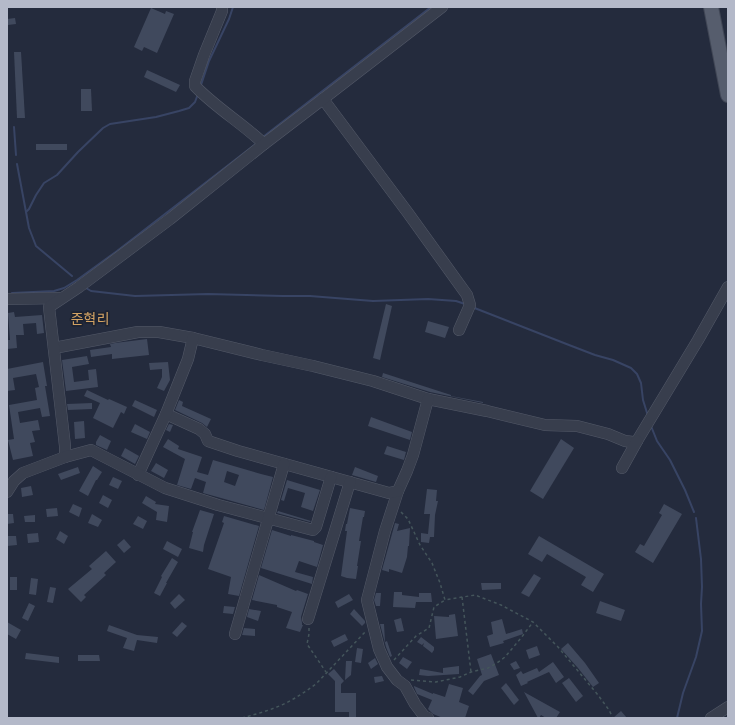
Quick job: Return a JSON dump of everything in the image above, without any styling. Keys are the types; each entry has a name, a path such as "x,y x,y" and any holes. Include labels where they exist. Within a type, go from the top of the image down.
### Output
{"main road":[{"path":"711,7 728,95"}],"street":[{"path":"222,7 220,17 195,81 195,86 252,132 264,144"},
{"path":"65,457 49,307 79,287 170,219 264,144 442,7"},
{"path":"323,99 467,295 470,305 459,330"},
{"path":"622,468 728,287"},
{"path":"7,299 61,298"},
{"path":"54,348 138,332 159,332 193,338 373,381 428,398 545,425 577,426 608,434 625,441 637,441"},
{"path":"138,475 166,414 188,359 193,338"},
{"path":"428,398 413,455 393,506 367,600 379,649 387,667 397,680 405,686 415,704 424,716 428,718"},
{"path":"166,414 199,429 205,434 208,441 388,493 398,491"},
{"path":"7,492 14,481 23,473 65,457 91,450 165,488 188,496 313,530 316,527 331,477"},
{"path":"235,634 284,464"},
{"path":"308,619 350,482"},
{"path":"711,718 728,707"}],"path":[{"path":"393,506 408,519 420,545 432,563 445,600"},
{"path":"387,667 416,636 429,628 434,607 445,600 475,595 501,605 533,622 558,647 598,695 613,718"},
{"path":"462,597 471,672"},
{"path":"308,619 309,634 307,644 326,672"},
{"path":"242,718 282,705 316,684 368,628 372,621"},
{"path":"397,680 436,682 460,677 471,672 488,668 505,658 533,622"}],"building":[{"path":"151,8 165,14 166,11 174,14 157,53 144,47 142,51 134,47"},
{"path":"15,18 16,24 8,25 7,19"},
{"path":"14,52 21,52 25,118 17,118"},
{"path":"147,70 180,85 176,92 144,77"},
{"path":"81,89 91,89 92,111 81,111"},
{"path":"36,144 67,144 67,150 36,150"},
{"path":"386,304 392,306 380,360 373,358"},
{"path":"14,312 15,317 42,315 44,333 37,334 36,323 23,324 24,335 16,335 17,348 7,349 7,340 10,340 8,313"},
{"path":"428,321 449,327 445,338 425,332"},
{"path":"147,339 149,355 112,359 112,354 91,357 90,350 111,347 110,344 115,343"},
{"path":"87,356 89,364 72,367 74,382 89,380 88,370 96,369 98,387 66,391 62,360"},
{"path":"43,362 50,416 42,417 40,408 18,412 20,423 38,420 40,430 32,431 35,442 30,443 33,456 13,460 8,440 14,439 9,405 37,400 35,388 39,387 36,374 13,378 15,390 7,391 7,369"},
{"path":"168,362 170,380 164,391 157,388 162,377 162,369 150,370 149,363"},
{"path":"383,373 451,396 483,403 430,392 382,377"},
{"path":"87,390 127,407 124,414 121,412 113,428 93,418 100,403 84,396"},
{"path":"135,400 157,410 154,417 132,406"},
{"path":"179,400 183,402 182,406 211,419 207,427 175,410"},
{"path":"92,403 92,409 68,410 67,404"},
{"path":"371,417 412,432 410,440 368,426"},
{"path":"84,421 85,438 75,439 74,422"},
{"path":"135,424 150,432 147,439 131,432"},
{"path":"169,424 173,425 170,432 166,430"},
{"path":"100,435 111,441 107,450 96,445"},
{"path":"168,439 179,446 178,449 202,457 197,472 208,475 213,460 273,477 264,510 203,493 206,482 195,478 191,489 177,485 185,459 163,447","holes":["227,471 239,475 235,486 224,482"]},
{"path":"561,439 574,448 543,499 530,491"},
{"path":"387,446 406,452 404,460 384,454"},
{"path":"125,448 139,456 135,464 121,456"},
{"path":"156,463 168,470 164,478 151,471"},
{"path":"93,466 102,472 88,496 79,491"},
{"path":"78,467 80,473 61,480 58,474"},
{"path":"355,467 378,476 376,482 352,475"},
{"path":"113,477 122,481 118,489 109,485"},
{"path":"287,480 320,490 313,511 301,507 305,493 288,488 284,501 281,500"},
{"path":"31,486 33,495 22,497 21,488"},
{"path":"427,489 437,490 436,501 438,501 435,515 434,537 430,537 429,543 421,542 421,533 428,534 430,514 424,514"},
{"path":"103,495 112,500 108,508 99,503"},
{"path":"146,496 156,502 155,504 169,506 167,522 156,520 157,512 142,503"},
{"path":"73,504 82,508 79,517 69,512"},
{"path":"664,504 682,514 653,563 635,552 640,544 644,546 662,515 659,513"},
{"path":"57,508 58,516 47,517 46,509"},
{"path":"350,508 365,511 359,541 361,541 356,579 341,576 347,531 345,531"},
{"path":"200,510 214,514 203,552 189,548 192,532"},
{"path":"278,511 311,521 310,522 277,513"},
{"path":"7,514 13,514 14,523 7,524"},
{"path":"92,514 102,520 98,527 88,523"},
{"path":"35,515 35,522 25,522 24,516"},
{"path":"138,516 147,521 143,529 133,524"},
{"path":"224,516 259,526 239,596 228,594 231,577 208,569 224,523 222,522"},
{"path":"395,523 399,524 397,531 410,528 409,546 402,573 389,569 389,572 382,570"},
{"path":"272,530 314,541 323,545 317,567 299,561 295,572 313,577 312,584 261,568"},
{"path":"60,531 68,536 64,544 56,539"},
{"path":"38,533 39,542 28,543 27,534"},
{"path":"7,536 16,536 17,545 7,546"},
{"path":"539,536 604,574 593,592 581,585 586,577 547,554 542,562 528,554"},
{"path":"124,539 131,547 124,553 117,545"},
{"path":"167,541 182,549 178,557 163,549"},
{"path":"106,551 116,562 104,573 106,575 84,595 86,597 81,602 68,589 92,569 89,566"},
{"path":"172,558 178,562 160,596 154,593 162,577 161,576"},
{"path":"534,574 541,578 529,597 521,593"},
{"path":"259,575 296,591 297,590 308,594 301,617 303,625 300,632 286,628 292,612 277,607 277,605 252,600"},
{"path":"10,577 17,577 17,590 10,590"},
{"path":"31,578 38,579 36,595 29,594"},
{"path":"481,583 501,583 501,589 482,590"},
{"path":"50,587 56,588 53,603 47,602"},
{"path":"394,592 402,592 402,595 419,597 419,593 431,593 432,602 416,602 415,608 393,607"},
{"path":"376,593 381,593 380,606 376,606 374,600"},
{"path":"179,594 185,600 175,609 170,603"},
{"path":"349,594 353,600 338,608 335,602"},
{"path":"600,601 625,610 621,621 596,613"},
{"path":"29,603 35,606 28,621 22,618"},
{"path":"224,606 235,607 233,614 223,613"},
{"path":"249,609 261,611 258,621 247,617"},
{"path":"354,609 365,621 362,626 350,614"},
{"path":"455,614 458,636 436,639 434,616 449,617 449,615"},
{"path":"401,618 404,631 397,632 394,620"},
{"path":"502,619 506,634 522,629 523,634 503,641 504,643 490,647 487,636 493,634 491,622"},
{"path":"7,622 21,630 16,639 7,634"},
{"path":"182,622 187,626 177,637 172,633"},
{"path":"380,624 384,624 385,642 387,641 392,656 390,657 386,647"},
{"path":"109,625 137,635 158,637 157,643 137,640 134,651 123,648 127,638 107,631"},
{"path":"244,628 255,629 255,636 242,635"},
{"path":"345,634 348,640 334,647 331,641"},
{"path":"421,637 434,647 432,653 423,646 424,643 422,645 417,642"},
{"path":"568,643 599,683 593,687 561,649"},
{"path":"537,646 540,655 529,659 526,650"},
{"path":"357,648 363,649 361,663 355,662"},
{"path":"26,653 59,657 59,663 25,659"},
{"path":"491,654 499,675 484,681 473,695 468,691 482,675 477,659"},
{"path":"78,655 99,655 100,661 78,661"},
{"path":"403,657 412,662 407,669 399,663"},
{"path":"375,658 378,664 371,669 368,663"},
{"path":"346,661 352,661 351,675 345,680"},
{"path":"516,661 520,668 514,670 510,664"},
{"path":"553,662 564,677 556,683 549,672 521,686 516,675 521,671 523,674 537,668 539,672"},
{"path":"459,666 459,674 428,676 419,675 420,669 443,673 443,668"},
{"path":"334,669 344,681 341,684 341,693 356,693 356,717 349,717 349,712 335,712 335,681 328,674"},
{"path":"382,676 384,681 375,683 374,677"},
{"path":"569,678 583,696 576,702 562,683"},
{"path":"506,683 519,700 514,705 501,688"},
{"path":"449,684 463,688 459,702 469,706 465,718 443,718 433,714 428,709 432,700 417,694 414,687 445,697"},
{"path":"524,692 560,712 556,718 546,718 541,715 538,718"},
{"path":"621,711 627,718 613,718"}],"waterway":[{"path":"201,85 209,61 229,19 233,7"},
{"path":"263,137 431,7"},
{"path":"26,212 44,183 57,175 103,128 110,124 156,117 189,108 195,102 198,94"},
{"path":"14,127 16,155"},
{"path":"12,293 54,291 64,288 117,251 257,143"},
{"path":"17,164 29,228 36,246 72,276"},
{"path":"86,288 91,291 135,296 208,294 310,296 373,301 428,299 456,301 465,304"},
{"path":"472,307 631,368 637,374 641,383 643,400 648,416"},
{"path":"651,426 657,441 670,460 694,512"},
{"path":"677,718 683,693 696,657 702,631 701,559 696,518"}],"district":[{"name":"준혁리","path":"90,319"}]}
